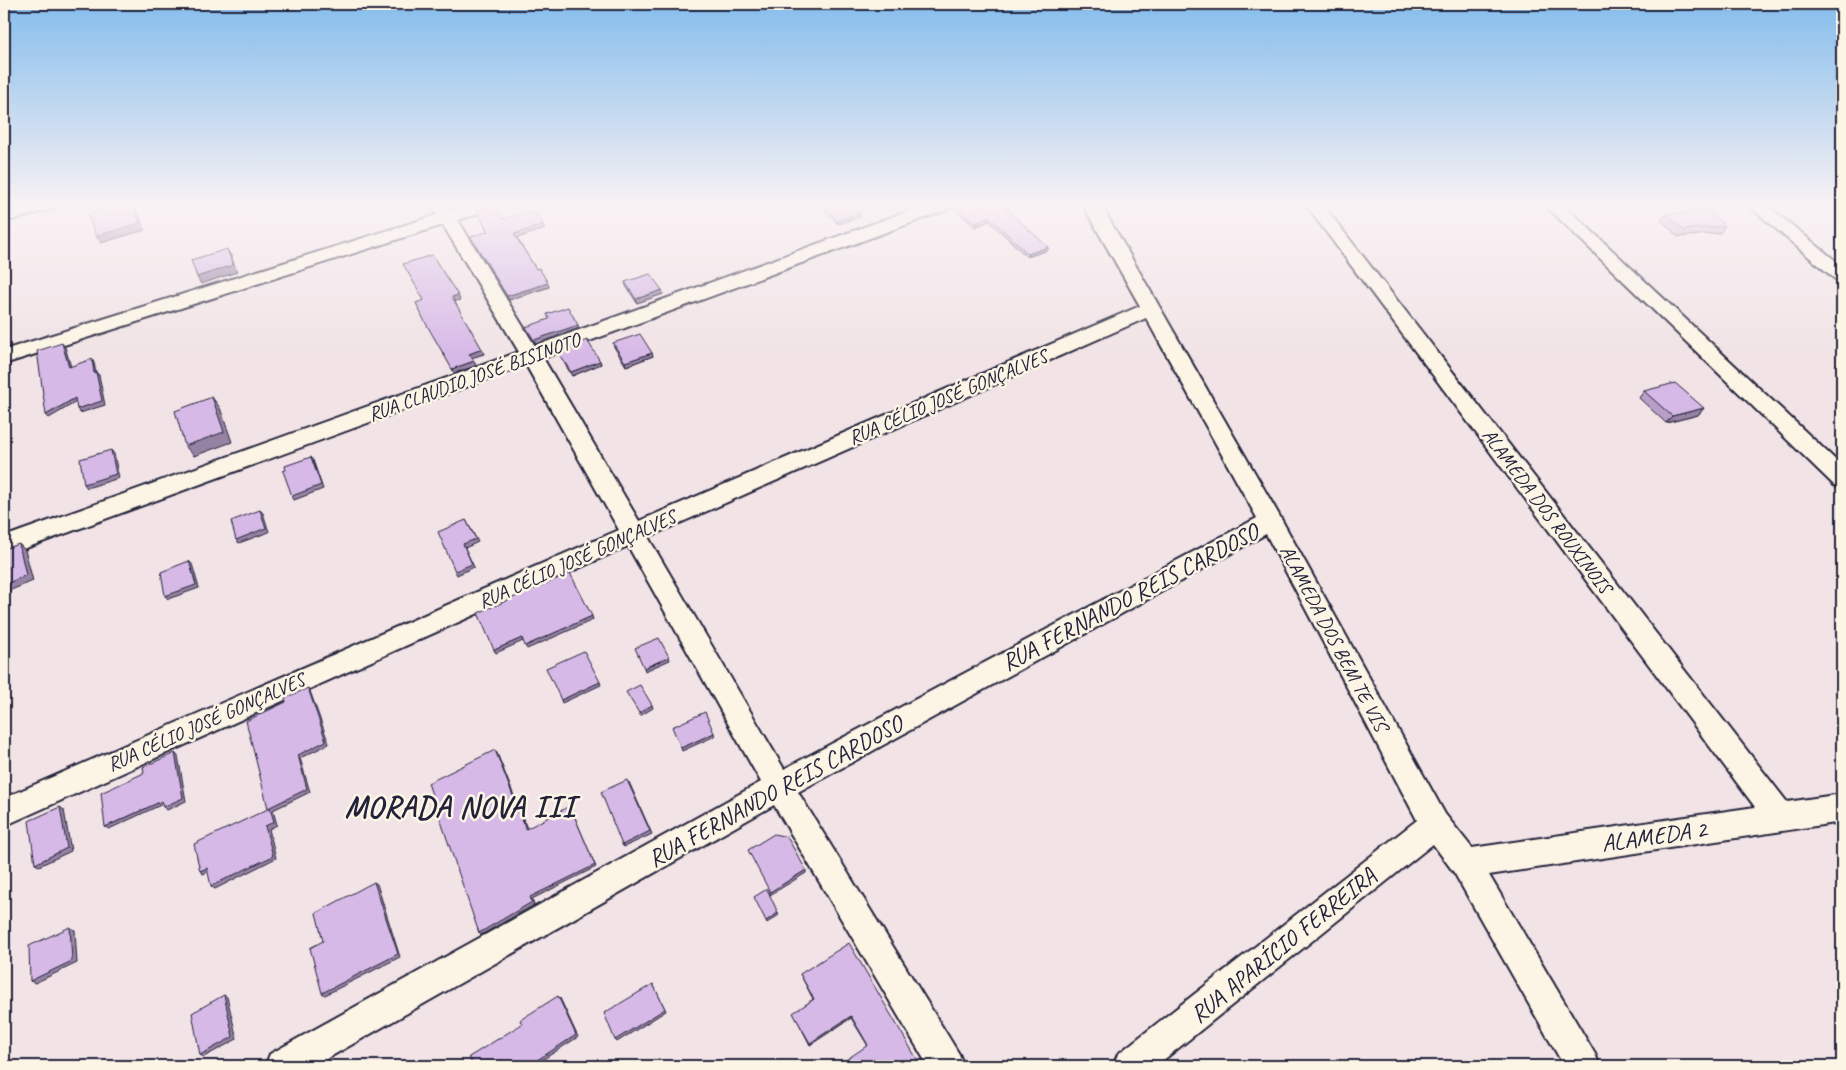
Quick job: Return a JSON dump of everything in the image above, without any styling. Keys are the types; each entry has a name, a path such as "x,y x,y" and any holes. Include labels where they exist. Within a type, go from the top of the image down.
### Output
{"street":[{"path":"4,357 314,255"},
{"path":"470,255 532,356 632,534 780,787 947,1066"},
{"name":"RUA CLAUDIO JOSÉ BISINOTO","path":"4,547 809,255"},
{"name":"ALAMEDA DOS BEM TE VIS","path":"1120,255 1271,521 1435,824 1466,864 1583,1066"},
{"name":"ALAMEDA DOS ROUXINOIS","path":"1351,255 1780,818"},
{"path":"1605,255 1842,479"},
{"path":"1817,255 1842,275"},
{"name":"RUA CÉLIO JOSÉ GONÇALVES","path":"4,812 632,534 1151,309"},
{"name":"RUA FERNANDO REIS CARDOSO","path":"282,1066 780,787 1271,521"},
{"name":"ALAMEDA 2","path":"1466,864 1842,808"},
{"name":"RUA APARÍCIO FERREIRA","path":"1130,1066 1435,824"}],"building":[{"path":"208,255 229,255 233,265 197,277 191,260"},
{"path":"432,255 458,295 452,297 482,349 469,354 474,361 452,369 416,303 424,300 403,264"},
{"path":"482,255 527,255 536,269 539,268 548,283 507,296"},
{"path":"650,274 662,290 636,299 625,282"},
{"path":"568,307 578,325 534,340 526,327 549,319 547,314"},
{"path":"640,334 652,353 625,362 613,343"},
{"path":"587,340 600,361 571,372 557,351"},
{"path":"62,343 69,367 92,359 102,401 77,409 75,398 46,415 37,351"},
{"path":"1675,383 1704,408 1672,416 1644,391"},
{"path":"212,397 224,432 185,446 175,411"},
{"path":"111,450 116,474 84,484 80,459"},
{"path":"311,457 321,485 292,496 283,471 286,470 285,466"},
{"path":"260,510 266,528 236,540 231,521"},
{"path":"466,520 476,539 463,544 472,564 455,571 438,532"},
{"path":"19,544 26,575 4,585 4,549"},
{"path":"189,561 196,585 165,596 161,572"},
{"path":"570,573 592,616 525,646 522,638 494,650 478,613"},
{"path":"659,638 669,657 644,668 635,648"},
{"path":"584,651 600,682 561,700 546,668"},
{"path":"640,685 652,705 639,713 626,692"},
{"path":"308,688 326,741 298,755 307,789 268,808 246,721 286,702 285,698"},
{"path":"705,712 714,733 681,748 672,727"},
{"path":"495,750 526,829 570,806 595,865 530,897 532,902 479,933 428,783"},
{"path":"175,753 183,798 163,807 162,801 105,827 101,793 144,773 143,767"},
{"path":"627,780 650,831 622,845 601,792"},
{"path":"60,807 67,848 35,864 29,821"},
{"path":"270,808 274,822 265,826 273,856 211,886 207,868 200,871 194,844"},
{"path":"774,834 787,837 806,870 770,892 748,850"},
{"path":"374,882 398,954 322,993 310,948 323,941 316,913"},
{"path":"767,889 778,913 766,921 754,897"},
{"path":"70,927 72,961 30,981 29,946"},
{"path":"849,943 921,1066 837,1066 868,1045 851,1016 810,1043 793,1013 814,999 800,974"},
{"path":"653,984 665,1009 615,1040 604,1013"},
{"path":"224,995 233,1037 200,1055 192,1013"},
{"path":"558,996 576,1035 528,1066 473,1066 469,1057 522,1024 520,1020"}],"district":[{"name":"MORADA NOVA III","path":"460,807"}]}
